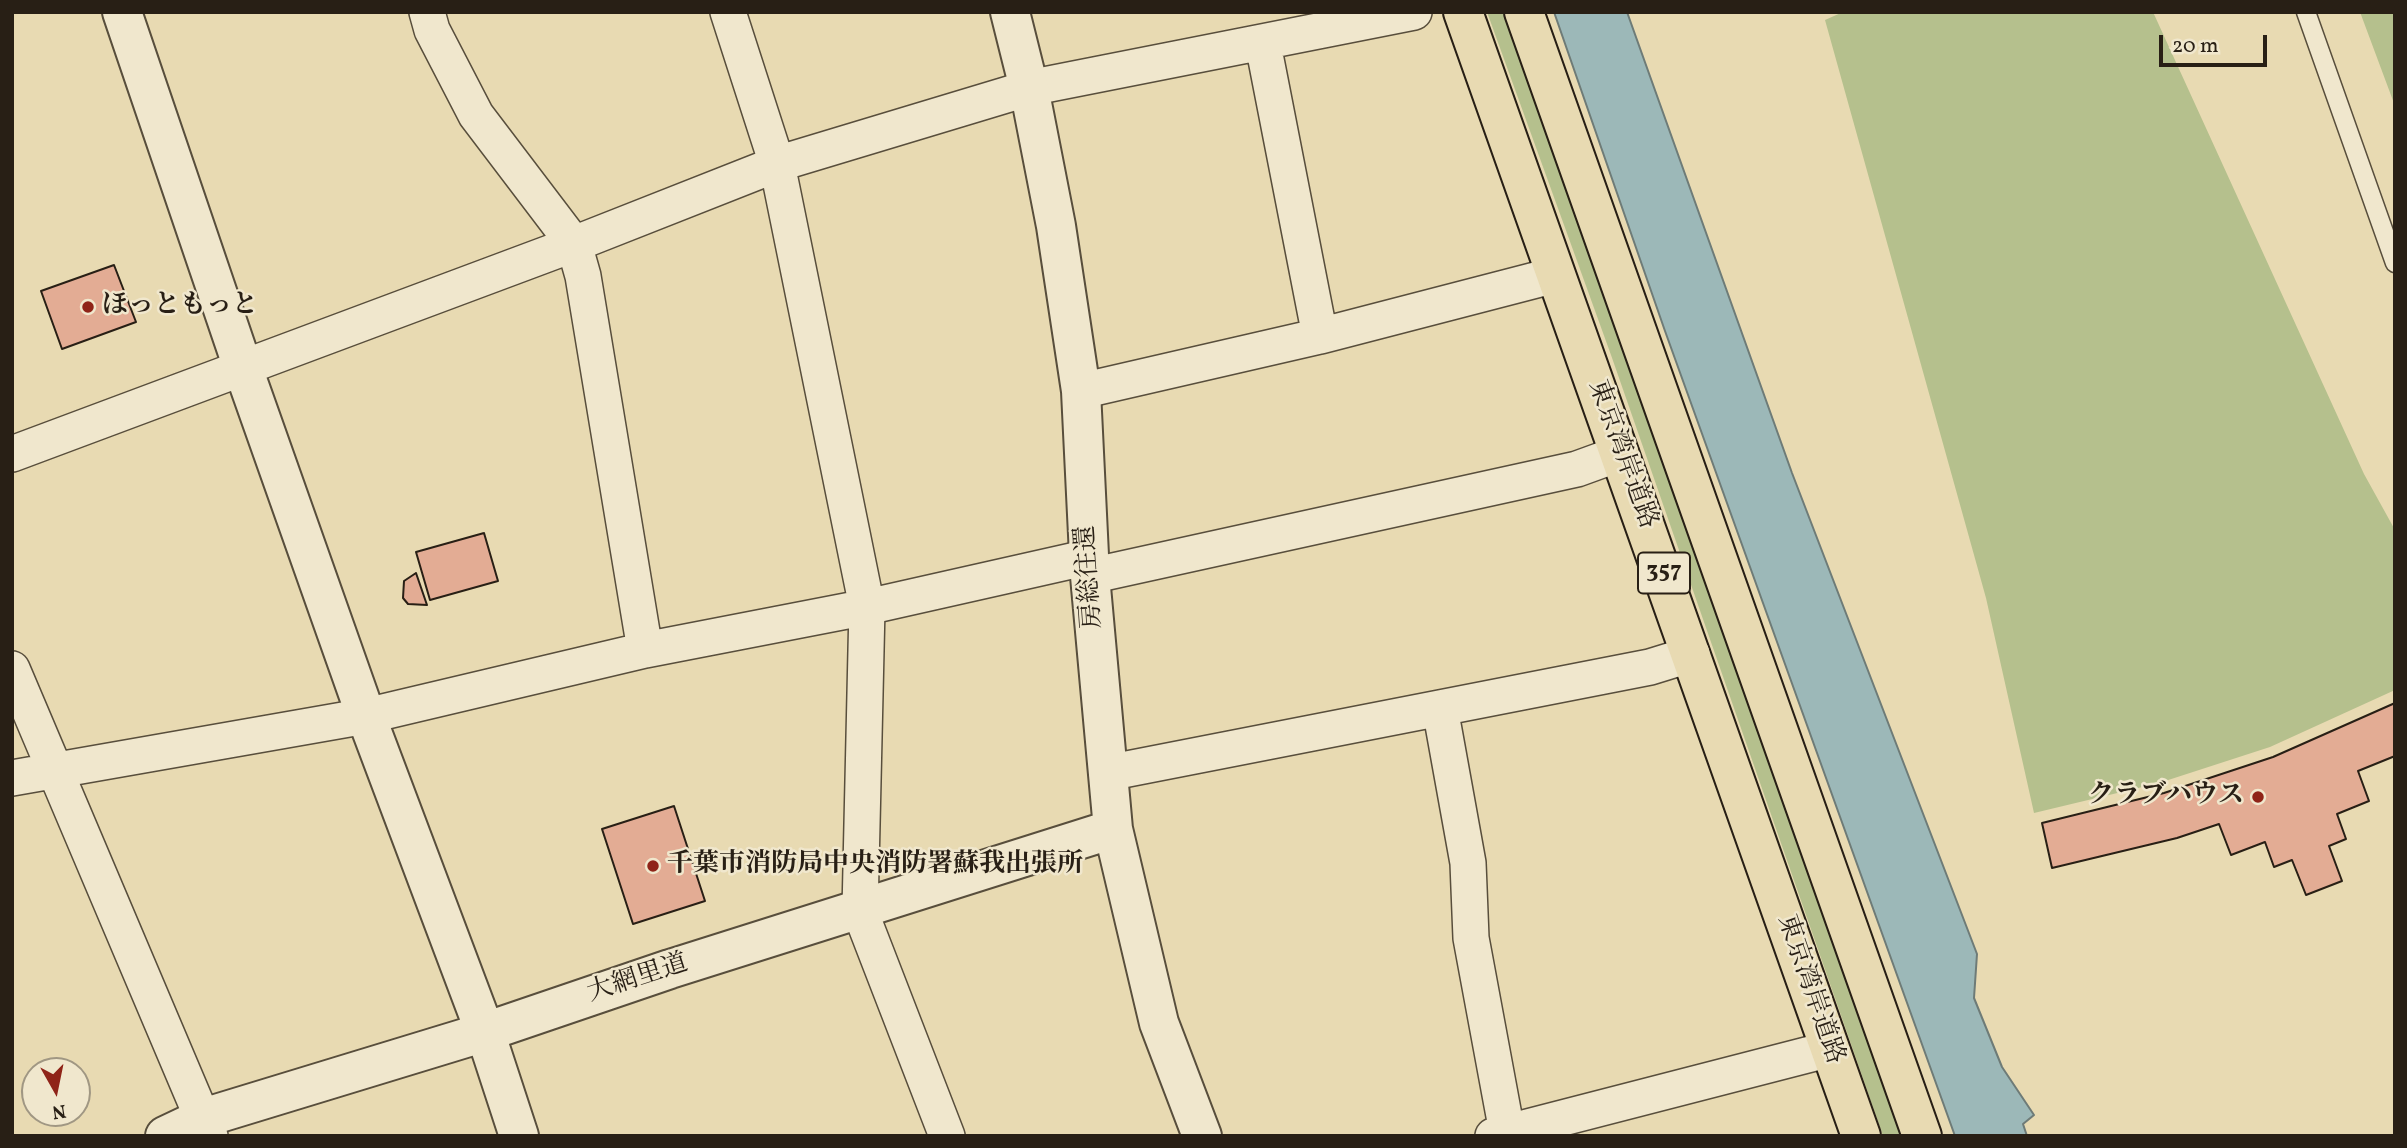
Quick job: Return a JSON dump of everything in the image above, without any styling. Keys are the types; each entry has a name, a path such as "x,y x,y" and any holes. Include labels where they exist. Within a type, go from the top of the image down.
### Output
{"highway":[{"name":"東京湾岸道路","path":"1463,12 1861,1136"},
{"name":"357","path":"1524,12 1922,1136"}],"street":[{"path":"122,12 243,368 366,716 485,1032 519,1136"},
{"path":"427,12 432,30 476,115 574,244 583,276 645,650"},
{"path":"728,12 777,164 867,607 860,911 947,1136"},
{"name":"房総往還","path":"1010,12 1030,88 1056,226 1081,391 1089,567 1113,829 1160,1023 1202,1136"},
{"path":"12,454 574,244 777,164 1030,88 1414,12"},
{"path":"1263,44 1321,336"},
{"path":"1081,391 1321,336 1555,275"},
{"path":"12,778 366,716 645,650 1089,567 1577,470 1621,453"},
{"path":"1107,772 1650,667 1692,654"},
{"path":"12,669 206,1127"},
{"path":"1440,708 1468,863 1471,938 1500,1134 1830,1049"},
{"name":"大網里道","path":"164,1136 206,1127 670,969 1113,829"}],"lane":[{"path":"2306,12 2395,263"}],"green space":[{"path":"1487,12 1508,12 1902,1136 1883,1136 1611,355"},
{"path":"1843,12 2153,12 2364,474 2395,530 2395,690 2270,747 2159,783 2034,813 1986,598 1825,20"},
{"path":"2360,12 2395,12 2395,106"}],"water":[{"path":"1554,12 1627,12 1792,473 1977,954 1974,998 2002,1067 2034,1115 2023,1124 2027,1136 1955,1136 1665,331"}],"building":[{"name":"ほっともっと","path":"114,265 136,322 62,349 41,291"},
{"path":"484,533 498,581 430,600 416,552"},
{"path":"416,573 427,605 408,604 403,598 404,581"},
{"name":"クラブハウス","path":"2395,703 2395,756 2358,771 2369,801 2337,814 2346,839 2329,846 2342,881 2306,895 2292,860 2274,867 2265,842 2231,855 2219,824 2177,838 2052,868 2042,823 2164,793 2273,757"},
{"path":"674,806 705,901 633,924 602,829"}],"place":[{"name":"ほっともっと","path":"88,307"},
{"name":"クラブハウス","path":"2258,797"},
{"name":"千葉市消防局中央消防署蘇我出張所","path":"653,866"}]}
